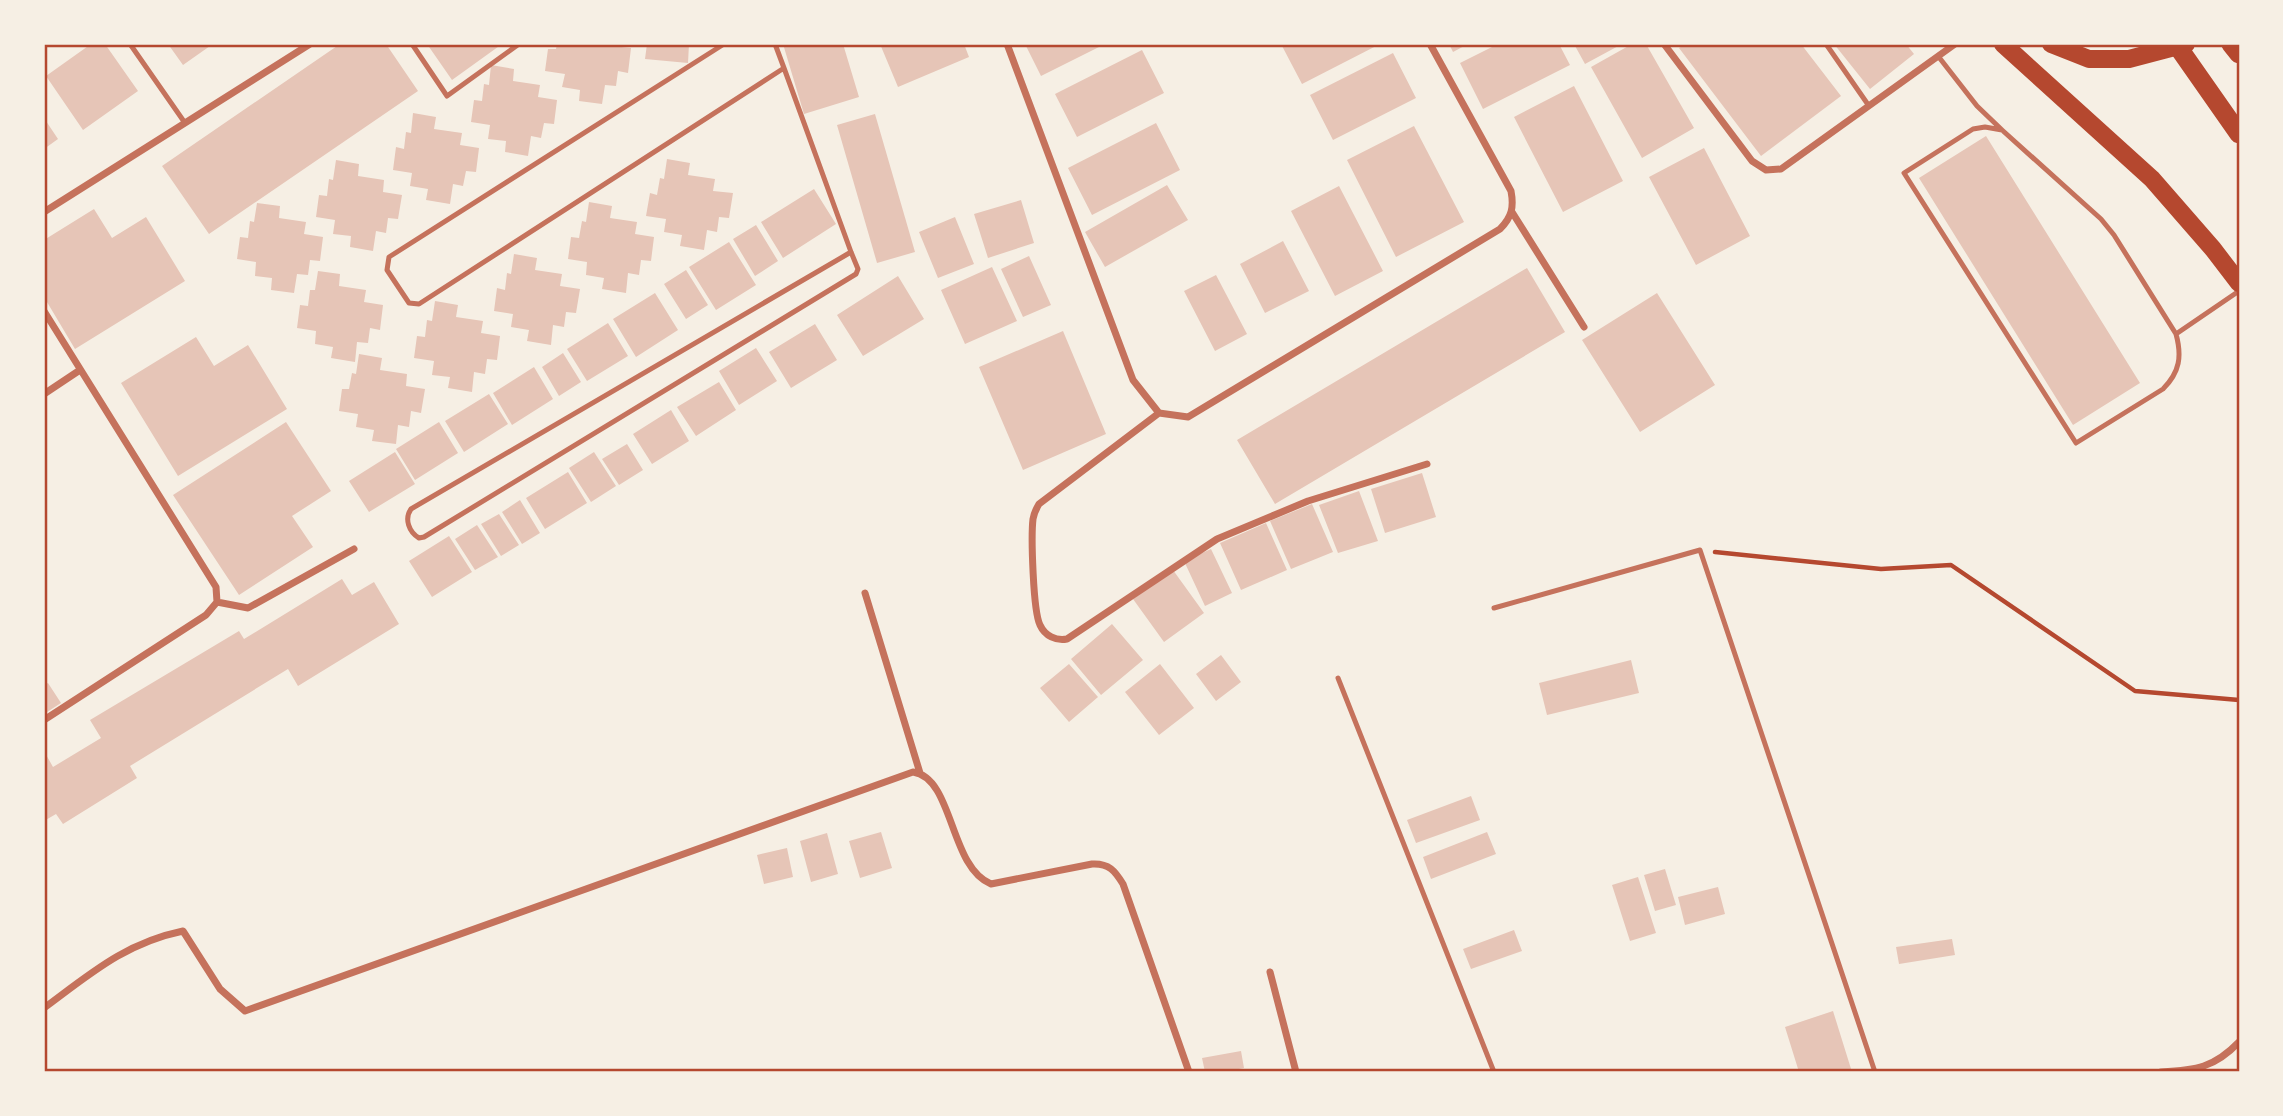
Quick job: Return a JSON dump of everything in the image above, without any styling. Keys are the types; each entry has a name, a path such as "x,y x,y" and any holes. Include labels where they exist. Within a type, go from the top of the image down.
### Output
{"highway":[{"path":"2176,44 2239,134"},
{"path":"2231,44 2239,54"}],"main road":[{"path":"2003,44 2152,178 2239,283"},
{"path":"2051,44 2089,59 2129,59 2186,44"}],"street":[{"path":"44,212 310,44"},
{"path":"1007,44 1133,380 1159,413 1188,417 1500,229 1507,222 1512,212 1511,191 1430,44"},
{"path":"1664,44 1752,161 1766,170 1782,169 1955,44"},
{"path":"1512,212 1584,327"},
{"path":"44,311 216,587 217,603 206,615 44,720"},
{"path":"44,394 80,370"},
{"path":"1159,413 1035,509 1032,523 1035,602 1040,626 1049,636 1060,641 1067,639 1217,539 1308,501 1427,464"},
{"path":"217,603 248,608 354,549"},
{"path":"865,593 919,773"},
{"path":"44,1008 114,956 161,936 183,931 220,989 245,1011 914,772 932,782 937,789 967,861 982,881 991,884 1101,863 1112,868 1123,884 1189,1072"},
{"path":"1270,972 1296,1072"},
{"path":"2161,1072 2194,1070 2211,1065 2239,1042"}],"lane":[{"path":"130,44 185,122"},
{"path":"412,44 447,96 519,44"},
{"path":"724,44 389,257 387,270 409,303 419,304 784,68"},
{"path":"775,44 858,269 856,274 424,537 414,535 407,522 411,509 851,252"},
{"path":"1826,44 1869,106"},
{"path":"1938,56 1977,106 2114,234 2176,334 2179,347 2175,377 2164,389 2076,443 1904,173 1973,129 1984,127 2002,130"},
{"path":"2176,334 2239,291"},
{"path":"1494,608 1700,550 1875,1072"},
{"path":"1338,678 1494,1072"}],"path":[{"path":"1700,550 1881,569 1951,565 2136,691 2239,700"}],"building":[{"path":"91,44 105,44 138,91 83,130 46,76"},
{"path":"168,44 209,44 210,46 183,65"},
{"path":"340,44 386,44 418,91 209,234 162,166"},
{"path":"427,44 502,44 452,80"},
{"path":"557,44 612,44 631,48 628,73 618,71 616,86 605,85 602,104 579,101 580,90 562,87 565,74 545,71 548,49 556,49"},
{"path":"647,44 689,44 688,63 645,59"},
{"path":"783,44 843,44 859,97 804,114"},
{"path":"880,44 964,44 969,57 898,87"},
{"path":"1025,44 1105,44 1041,76"},
{"path":"1281,44 1380,44 1302,84"},
{"path":"1449,44 1468,44 1453,52"},
{"path":"1498,44 1559,44 1570,65 1483,109 1460,63"},
{"path":"1574,44 1622,44 1585,64"},
{"path":"1632,44 1646,44 1694,128 1642,158 1591,67"},
{"path":"1685,44 1801,44 1841,96 1761,156 1679,48"},
{"path":"1834,44 1906,44 1914,54 1870,89"},
{"path":"1142,50 1164,93 1077,137 1055,94"},
{"path":"1393,53 1416,98 1333,140 1310,95"},
{"path":"491,65 514,69 513,81 540,85 538,97 557,100 554,124 544,123 541,138 531,136 528,156 505,152 506,141 488,139 490,125 471,122 474,100 482,101 484,84 489,85"},
{"path":"1574,86 1623,181 1563,212 1514,117"},
{"path":"413,113 436,117 434,129 462,133 460,145 479,148 476,172 466,171 463,186 453,184 450,204 426,200 428,189 410,186 412,173 393,170 396,147 404,149 406,132 411,133"},
{"path":"875,114 915,252 877,263 837,125"},
{"path":"44,118 58,139 44,149"},
{"path":"1156,123 1180,170 1092,215 1068,168"},
{"path":"1414,126 1464,222 1396,257 1347,160"},
{"path":"1986,136 2140,383 2073,425 1919,178"},
{"path":"1704,148 1750,236 1696,265 1649,177"},
{"path":"667,159 690,163 688,175 715,179 713,191 733,193 729,218 719,217 717,232 707,230 704,250 680,246 682,235 664,232 666,219 646,216 650,193 657,195 660,178 664,179"},
{"path":"336,160 359,164 358,176 384,180 383,192 402,195 398,219 388,218 386,233 376,231 373,251 350,247 351,236 333,234 335,220 316,217 319,195 327,196 329,179 333,180"},
{"path":"1167,185 1188,220 1105,267 1085,232"},
{"path":"1339,186 1383,271 1335,296 1291,211"},
{"path":"814,189 836,224 783,258 761,222"},
{"path":"1021,200 1034,243 988,258 974,214"},
{"path":"589,202 612,206 610,218 637,222 635,234 654,237 651,261 641,260 639,275 628,273 626,293 602,289 604,278 586,275 587,262 568,259 571,237 579,238 582,221 586,222"},
{"path":"257,203 280,206 279,218 306,222 304,234 323,237 320,261 310,260 308,275 297,274 294,293 271,290 272,278 255,276 256,262 237,259 240,237 248,238 250,221 254,222"},
{"path":"94,209 112,238 146,217 185,281 75,349 44,297 44,240"},
{"path":"955,217 974,264 938,278 919,232"},
{"path":"756,225 778,261 755,276 733,239"},
{"path":"1283,241 1309,291 1265,313 1240,264"},
{"path":"729,242 756,285 716,310 689,267"},
{"path":"514,254 537,258 535,270 562,274 560,286 580,289 576,313 566,312 564,327 553,325 551,345 527,341 529,330 511,327 513,314 494,311 497,288 505,290 507,273 511,274"},
{"path":"1029,256 1051,305 1023,317 1001,269"},
{"path":"992,267 1017,321 965,344 941,290"},
{"path":"1527,268 1565,332 1275,504 1237,440"},
{"path":"686,270 708,305 686,319 664,284"},
{"path":"318,271 340,274 339,286 366,290 364,302 383,305 380,330 370,328 368,343 357,342 355,362 331,358 333,347 315,344 316,331 297,328 300,305 308,306 310,290 315,290"},
{"path":"1216,275 1247,334 1215,351 1184,291"},
{"path":"898,276 924,319 863,356 837,315"},
{"path":"655,293 678,330 636,357 613,319"},
{"path":"1657,293 1715,385 1640,432 1582,340"},
{"path":"435,301 458,305 456,317 483,321 481,333 500,336 497,360 487,359 485,374 474,372 472,392 448,388 450,377 432,375 434,361 414,358 417,336 425,337 427,320 432,321"},
{"path":"608,323 628,356 587,381 567,349"},
{"path":"815,324 837,360 791,388 769,352"},
{"path":"1063,331 1106,434 1023,470 979,367"},
{"path":"196,337 214,366 248,345 287,409 178,476 121,383"},
{"path":"756,348 777,381 739,405 719,371"},
{"path":"563,353 581,382 559,396 542,367"},
{"path":"359,354 382,358 380,370 407,374 406,386 425,389 421,413 411,411 409,427 398,425 396,444 372,441 374,430 356,427 358,414 339,411 342,389 349,389 352,373 356,374"},
{"path":"534,367 553,399 512,425 493,393"},
{"path":"719,382 736,410 696,436 677,407"},
{"path":"489,394 508,424 464,452 445,421"},
{"path":"671,410 689,441 652,464 633,434"},
{"path":"286,422 331,491 292,516 313,547 239,595 173,495"},
{"path":"439,422 458,453 415,480 396,449"},
{"path":"627,444 643,470 619,485 602,459"},
{"path":"395,452 415,484 369,512 349,481"},
{"path":"594,452 616,486 591,502 569,468"},
{"path":"568,472 587,503 545,529 526,498"},
{"path":"1422,473 1436,517 1385,533 1371,489"},
{"path":"1359,491 1378,541 1338,553 1319,505"},
{"path":"520,500 540,533 522,544 502,512"},
{"path":"1312,504 1333,552 1291,569 1270,521"},
{"path":"499,514 519,545 501,556 481,524"},
{"path":"1266,523 1287,570 1241,590 1220,543"},
{"path":"477,525 498,557 475,570 455,539"},
{"path":"449,536 472,572 432,597 409,561"},
{"path":"1211,549 1232,593 1205,606 1184,561"},
{"path":"1173,570 1204,613 1164,642 1133,599"},
{"path":"342,579 352,595 374,582 399,624 298,686 288,669 130,766 137,778 63,824 56,814 44,821 44,751 53,767 101,738 90,720 239,631 244,639"},
{"path":"1112,624 1143,660 1101,695 1071,659"},
{"path":"1221,655 1241,682 1216,701 1196,674"},
{"path":"1631,660 1639,693 1547,715 1539,683"},
{"path":"1069,664 1098,697 1069,722 1040,688"},
{"path":"1160,664 1194,708 1159,735 1125,692"},
{"path":"48,683 61,703 44,714 44,685"},
{"path":"1471,796 1480,820 1416,843 1407,820"},
{"path":"881,832 892,868 860,878 849,841"},
{"path":"1487,832 1496,854 1431,879 1423,857"},
{"path":"827,833 838,874 811,882 800,841"},
{"path":"787,848 793,877 764,884 757,855"},
{"path":"1665,869 1676,905 1655,911 1644,875"},
{"path":"1638,877 1656,933 1630,941 1612,885"},
{"path":"1718,887 1725,914 1685,925 1678,897"},
{"path":"1514,930 1522,951 1471,969 1463,949"},
{"path":"1952,939 1955,955 1899,964 1896,947"},
{"path":"1833,1011 1852,1072 1799,1072 1785,1027"},
{"path":"1241,1051 1244,1068 1205,1072 1202,1058"}]}
